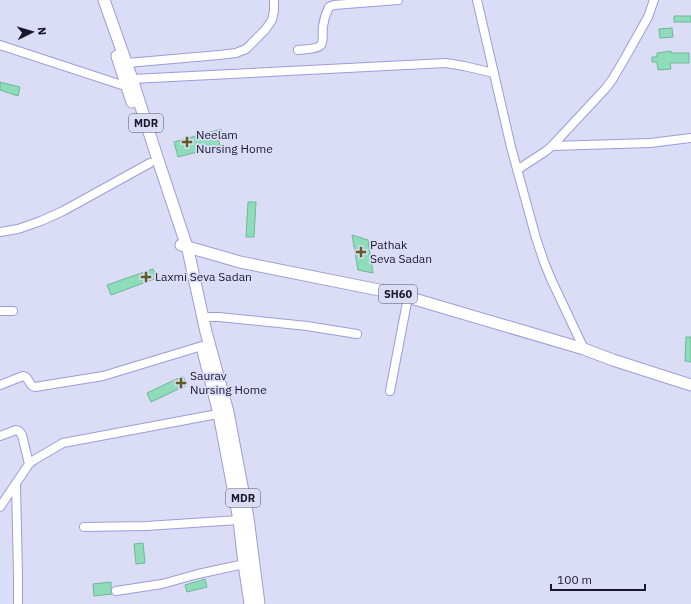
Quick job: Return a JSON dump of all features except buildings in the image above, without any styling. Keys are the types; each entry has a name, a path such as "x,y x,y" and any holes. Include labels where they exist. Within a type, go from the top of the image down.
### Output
{"main road":[{"name":"MDR","path":"96,0 120,66 132,85 158,160 203,317 214,376 248,518 259,604"},
{"name":"MDR","path":"104,0 127,63 150,163 182,245 202,346 214,376"},
{"name":"SH60","path":"182,245 240,262 394,293 584,349 691,385"},
{"name":"MDR","path":"223,413 250,604"}],"street":[{"path":"127,63 230,54 246,49 265,30 272,20 274,0"},
{"path":"298,50 316,48 321,45 323,26 326,12 329,7 334,5 398,0"},
{"path":"477,0 517,170 544,262 584,349"},
{"path":"517,170 552,146 606,88 648,17 654,0"},
{"path":"1,47 132,85 446,63 494,73"},
{"path":"552,146 650,143 691,138"},
{"path":"0,232 18,229 63,211 150,163"},
{"path":"390,391 408,297"},
{"path":"0,311 13,311"},
{"path":"203,317 220,317 307,326 357,334"},
{"path":"0,385 23,376 26,376 30,384 35,387 103,376 202,346"},
{"path":"0,507 29,464 64,443 223,413"},
{"path":"0,436 16,430 20,431 29,464"},
{"path":"16,485 18,604"},
{"path":"84,527 146,526 239,520"},
{"path":"116,591 162,584 244,564"}],"place":[{"name":"Neelam Nursing Home","path":"187,142"},
{"name":"Pathak Seva Sadan","path":"361,252"},
{"name":"Laxmi Seva Sadan","path":"146,277"},
{"name":"Saurav Nursing Home","path":"181,383"}]}
